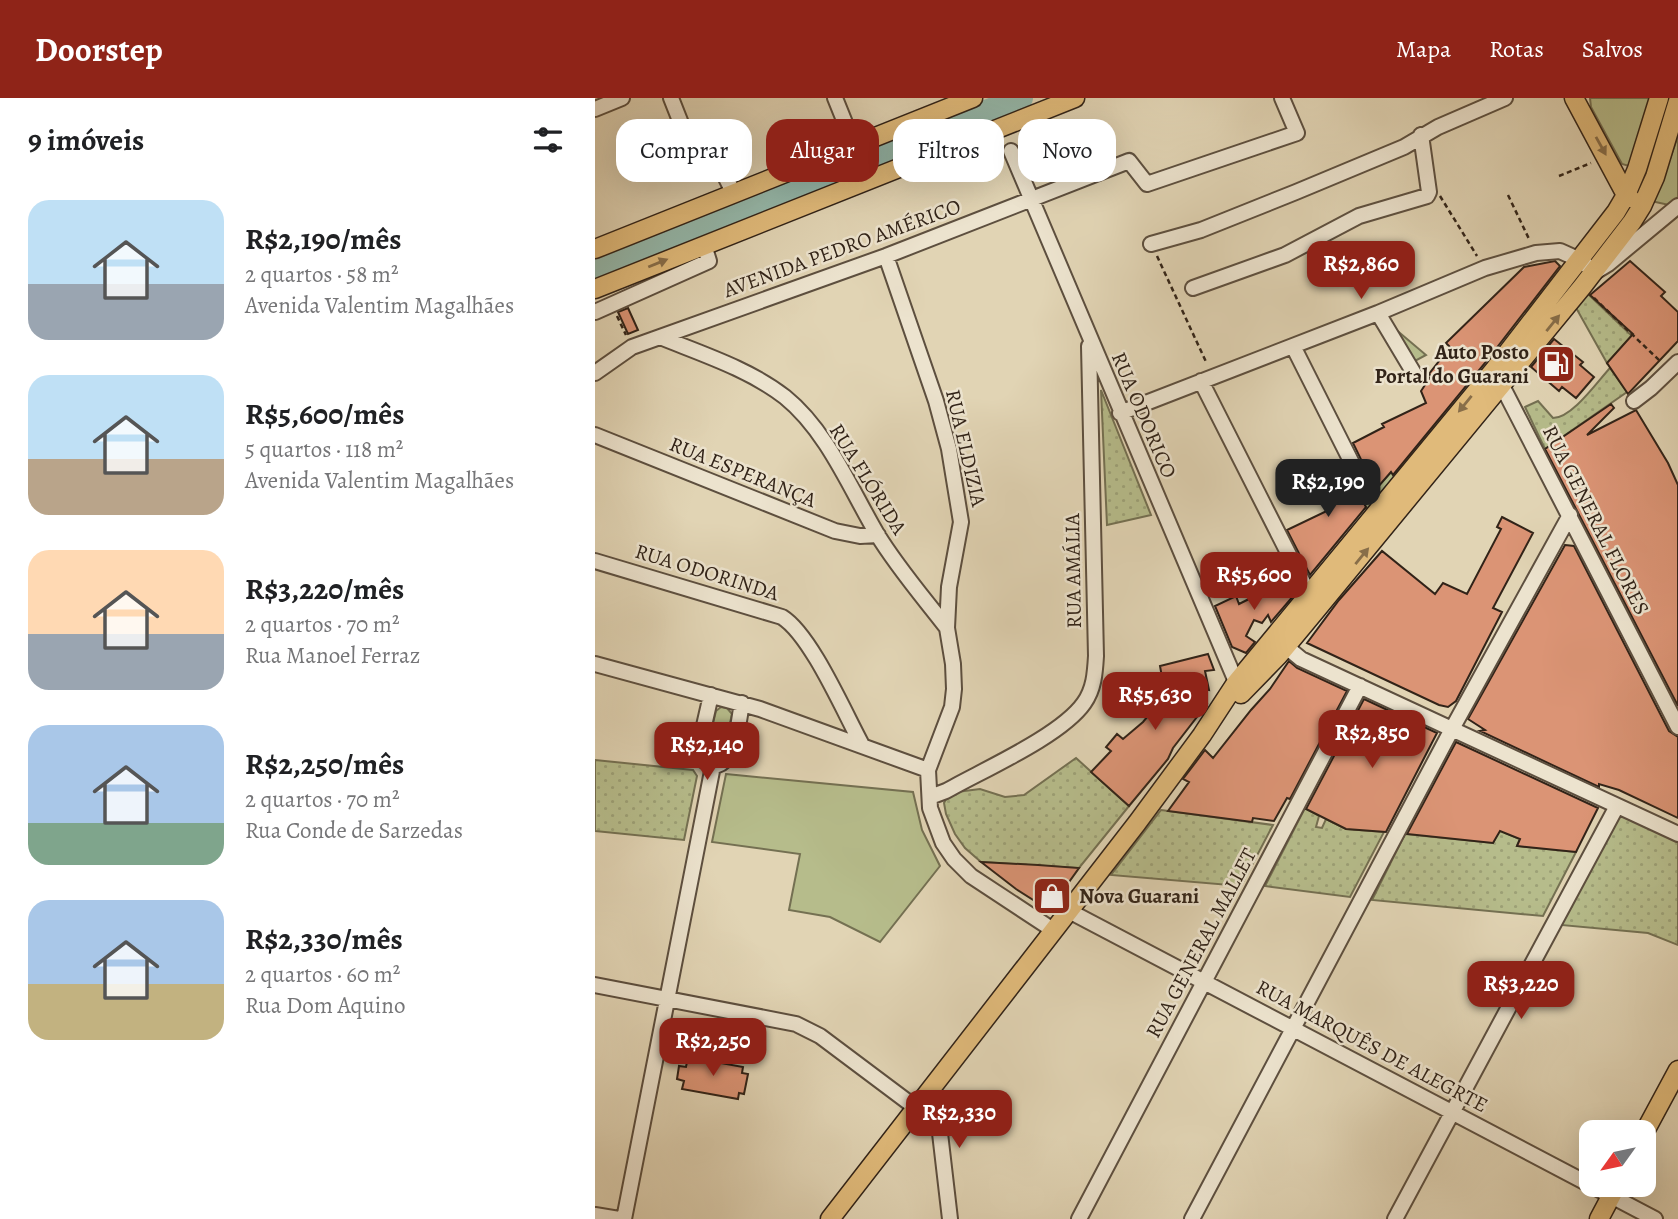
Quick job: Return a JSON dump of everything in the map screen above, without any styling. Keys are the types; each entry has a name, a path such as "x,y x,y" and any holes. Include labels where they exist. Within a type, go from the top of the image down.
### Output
{"main road":[{"path":"879,135 973,98"},
{"path":"595,289 1075,98"},
{"path":"1498,377 1626,195 1659,98"},
{"path":"1576,100 1626,195 1642,206"},
{"path":"830,1219 1239,689 1498,377 1595,272 1642,206 1665,148 1678,101"},
{"path":"595,249 766,181"},
{"path":"1651,1120 1678,1070"},
{"path":"1599,1219 1610,1197"}],"street":[{"path":"595,109 622,98"},
{"path":"671,98 679,119"},
{"path":"835,98 843,119"},
{"name":"AVENIDA PEDRO AMÉRICO","path":"595,373 632,347 886,256 1129,162 1147,184 1297,133 1282,98"},
{"path":"1151,244 1213,226 1377,158 1505,98"},
{"path":"1193,288 1285,255 1359,216 1423,198 1429,192 1422,135"},
{"name":"RUA ODORICO","path":"1011,151 1239,689"},
{"path":"728,182 734,194"},
{"path":"1642,206 1659,211 1676,207"},
{"path":"1120,413 1378,313 1485,268 1536,253 1560,251 1580,260 1595,272 1676,207"},
{"path":"595,312 709,261 704,245"},
{"name":"RUA ELDIZIA","path":"886,256 936,401 949,449 961,522 949,587 947,628 953,664 953,698 929,770 935,826 954,859 971,876 1053,930"},
{"path":"1378,313 1415,375"},
{"name":"RUA FLÓRIDA","path":"660,337 750,376 787,400 831,452 898,566 947,628"},
{"name":"RUA AMÁLIA","path":"930,797 1054,731 1084,704 1092,689 1096,656 1089,338"},
{"path":"1293,346 1359,477"},
{"path":"1633,401 1674,366"},
{"name":"RUA GENERAL FLORES","path":"1498,377 1678,727"},
{"path":"1207,379 1313,602"},
{"name":"RUA ESPERANÇA","path":"595,435 835,531 860,536 878,535"},
{"path":"1192,1219 1452,729 1570,515"},
{"name":"RUA ODORINDA","path":"595,561 684,586 790,621 807,642 862,745"},
{"path":"1280,642 1301,659 1678,834"},
{"path":"595,664 742,703 929,770"},
{"name":"RUA GENERAL MALLET","path":"1079,1219 1360,686"},
{"path":"711,695 698,752 701,759 713,766 724,763 730,755 742,703"},
{"path":"595,1215 621,1219 713,766"},
{"path":"1395,1219 1617,806"},
{"name":"RUA MARQUÊS DE ALEGRTE","path":"1069,911 1453,1112 1579,1173"},
{"path":"595,985 796,1024 808,1029 916,1108"},
{"path":"928,1092 938,1116 950,1219"},
{"name":"RUA MARQUÊS DE ALEGRTE","path":"1624,1197 1655,1219"}],"path":[{"path":"1559,176 1607,157"},
{"path":"1428,184 1440,194 1485,268"},
{"path":"1508,195 1536,253"},
{"path":"1151,244 1207,379"},
{"path":"1582,287 1674,366"}],"green space":[{"path":"1590,98 1652,98 1633,164 1622,164 1591,107"},
{"path":"1678,136 1678,197 1669,205 1651,201 1662,181"},
{"path":"1587,293 1632,336 1607,363 1575,306"},
{"path":"1394,328 1426,355 1415,361"},
{"path":"1610,368 1627,392 1545,449 1525,407 1538,401 1553,418 1560,416 1576,406"},
{"path":"1101,390 1151,515 1107,525"},
{"path":"1391,472 1396,477 1368,512 1359,495 1378,486"},
{"path":"721,707 727,708 732,714 723,754 715,758 709,755 707,748 716,711"},
{"path":"1076,758 1129,806 1079,868 981,862 965,848 946,814 944,803 949,793 980,789 1005,797 1024,795"},
{"path":"595,760 693,770 697,776 684,840 595,831"},
{"path":"726,774 913,792 922,830 940,866 880,942 830,917 789,910 800,854 712,842"},
{"path":"1511,805 1505,833 1520,839 1517,846 1576,852 1543,916 1372,900 1405,834 1493,843"},
{"path":"1617,806 1678,834 1678,945 1648,933 1561,925"},
{"path":"1305,808 1319,816 1316,827 1322,828 1326,819 1346,829 1384,832 1350,897 1265,886"},
{"path":"1161,810 1273,825 1241,886 1111,875"}],"building":[{"path":"1555,261 1560,266 1485,363 1393,475 1391,472 1378,487 1368,474 1353,443 1384,427 1382,424 1426,403 1421,391 1431,376 1429,374 1450,347 1446,343 1524,267"},
{"path":"1630,261 1665,292 1661,296 1678,312 1678,341 1628,394 1607,363 1633,334 1590,295"},
{"path":"628,308 638,330 628,334 618,312"},
{"name":"Auto Posto Portal do Guarani","path":"1554,339 1583,362 1580,365 1594,377 1576,398 1562,387 1559,391 1531,367"},
{"path":"1611,404 1614,408 1587,435 1636,410 1678,485 1678,706 1545,449"},
{"path":"1342,465 1366,507 1310,575 1287,530 1331,509 1318,477"},
{"path":"1502,517 1533,533 1493,608 1502,612 1456,701 1448,707 1307,643 1339,600 1382,551 1435,594 1443,583 1467,594 1501,529 1497,527"},
{"path":"1565,545 1574,546 1669,731 1678,737 1678,818 1619,790 1599,784 1599,787 1480,731 1485,730 1468,719"},
{"path":"1287,575 1295,594 1271,622 1268,615 1262,623 1254,620 1246,636 1255,642 1246,653 1232,647 1215,606 1236,596 1239,604 1259,594 1257,590"},
{"path":"1208,654 1214,670 1205,671 1209,690 1179,685 1207,704 1173,748 1168,759 1129,806 1091,772 1111,751 1106,747 1117,734 1123,739 1143,722 1174,685 1163,683 1160,666"},
{"path":"1289,661 1297,668 1347,691 1290,799 1287,798 1274,821 1253,818 1252,822 1168,811 1189,782 1183,779 1205,750 1213,758 1270,689"},
{"path":"1364,699 1437,733 1386,832 1346,829 1306,809"},
{"path":"1456,742 1598,808 1576,852 1517,846 1520,839 1500,831 1493,843 1407,834"},
{"path":"981,862 1079,868 1054,903 1038,903"},
{"path":"688,1057 743,1067 742,1073 748,1074 744,1094 739,1093 738,1099 682,1089 684,1081 677,1079 679,1066 686,1067"}],"waterway":[{"path":"595,268 1021,98"}],"place":[{"name":"Auto Posto Portal do Guarani","path":"1556,364"},
{"name":"Nova Guarani","path":"1052,896"}]}
